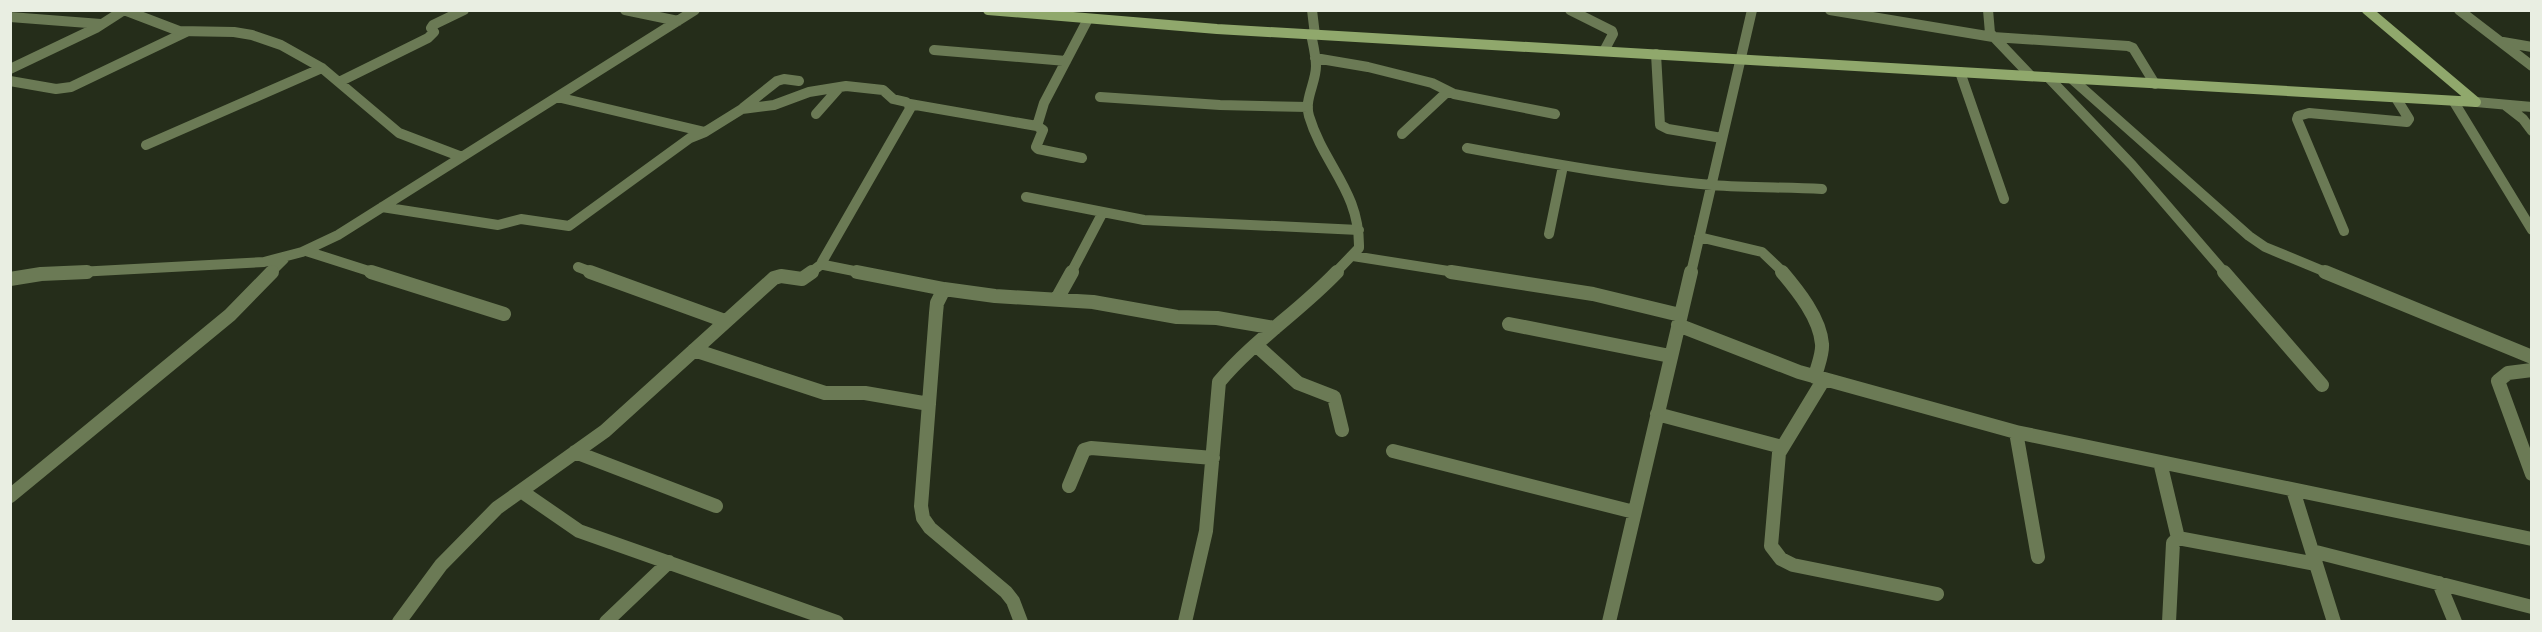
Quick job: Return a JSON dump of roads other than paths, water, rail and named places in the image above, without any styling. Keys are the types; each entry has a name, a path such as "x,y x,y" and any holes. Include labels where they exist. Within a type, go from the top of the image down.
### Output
{"main road":[{"path":"988,10 1313,34 2476,102"},
{"path":"2367,10 2476,102"}],"street":[{"path":"10,69 101,24 124,10 172,29 186,32 234,32 252,35 281,45 322,68 399,133 462,157"},
{"path":"339,82 428,38 434,32 431,28 433,25 464,10"},
{"path":"625,10 678,21"},
{"path":"10,279 284,259 306,251 382,207 695,10"},
{"path":"1037,126 1044,103 1066,61 1093,19 1105,10"},
{"path":"1185,621 1206,531 1216,400 1220,382 1234,364 1359,249 1359,230 1341,176 1311,122 1308,107 1316,66 1312,10"},
{"path":"1570,10 1612,31 1604,51"},
{"path":"1609,621 1752,10"},
{"path":"1830,10 1993,38 2128,46 2133,48 2155,84"},
{"path":"1988,10 1990,33 1993,38 2031,76"},
{"path":"2459,10 2532,66"},
{"path":"10,16 101,24"},
{"path":"10,81 56,89 71,87 186,32"},
{"path":"2500,42 2532,46"},
{"path":"934,50 1066,61"},
{"path":"1656,54 1660,125 1668,129 1722,138"},
{"path":"1315,58 1368,67 1423,81 1447,92 1555,114"},
{"path":"146,145 322,68"},
{"path":"1960,72 2004,199"},
{"path":"2049,77 2132,165 2322,385"},
{"path":"382,207 498,225 521,219 558,226 569,225 690,138 705,132 742,109 777,81 784,79 799,81"},
{"path":"2072,79 2249,236 2265,247 2532,357"},
{"path":"742,109 774,105 809,92 850,86 883,90 893,99 910,104 1037,126 1043,130 1038,149 1082,159"},
{"path":"816,114 839,88"},
{"path":"1401,134 1447,92"},
{"path":"557,97 705,132"},
{"path":"1100,98 1220,105 1308,107"},
{"path":"2344,231 2297,119 2298,116 2309,113 2407,122 2409,119 2396,99"},
{"path":"2454,102 2532,230"},
{"path":"2476,102 2532,107"},
{"path":"399,621 441,565 497,508 605,431 777,276 802,279 823,263 824,257 911,107 910,104"},
{"path":"2505,105 2523,119 2532,131"},
{"path":"1467,148 1563,166 1711,185 1763,189 1822,189"},
{"path":"1549,234 1563,166"},
{"path":"1026,197 1144,220 1359,230"},
{"path":"1057,299 1103,212"},
{"path":"1699,237 1756,250 1770,258 1804,302 1814,319 1822,346 1820,378 1782,447 1777,465 1771,546 1775,554 1793,565 1937,594"},
{"path":"306,251 504,314"},
{"path":"1353,256 1593,294 1679,320 1820,378 2016,432 2532,539"},
{"path":"10,496 230,315 284,259"},
{"path":"823,263 830,267 944,289 1018,299 1093,302 1178,317 1217,318 1275,328"},
{"path":"578,267 725,321"},
{"path":"10,273 26,277"},
{"path":"944,289 937,303 921,506 923,518 930,528 1006,592 1021,621"},
{"path":"1509,324 1670,356"},
{"path":"1256,345 1298,384 1334,397 1342,430"},
{"path":"694,350 825,393 865,393 929,404"},
{"path":"2531,470 2498,381 2505,373 2532,370"},
{"path":"1657,414 1782,447"},
{"path":"2016,432 2038,557"},
{"path":"1069,486 1084,450 1091,448 1213,458"},
{"path":"1393,451 1634,512"},
{"path":"575,452 716,506"},
{"path":"2160,462 2178,538"},
{"path":"2293,490 2334,621"},
{"path":"521,491 579,531 837,621"},
{"path":"2178,538 2314,557 2439,583 2532,607"},
{"path":"2169,621 2173,543 2178,538"},
{"path":"606,621 669,562"},
{"path":"2439,583 2455,621"}]}
